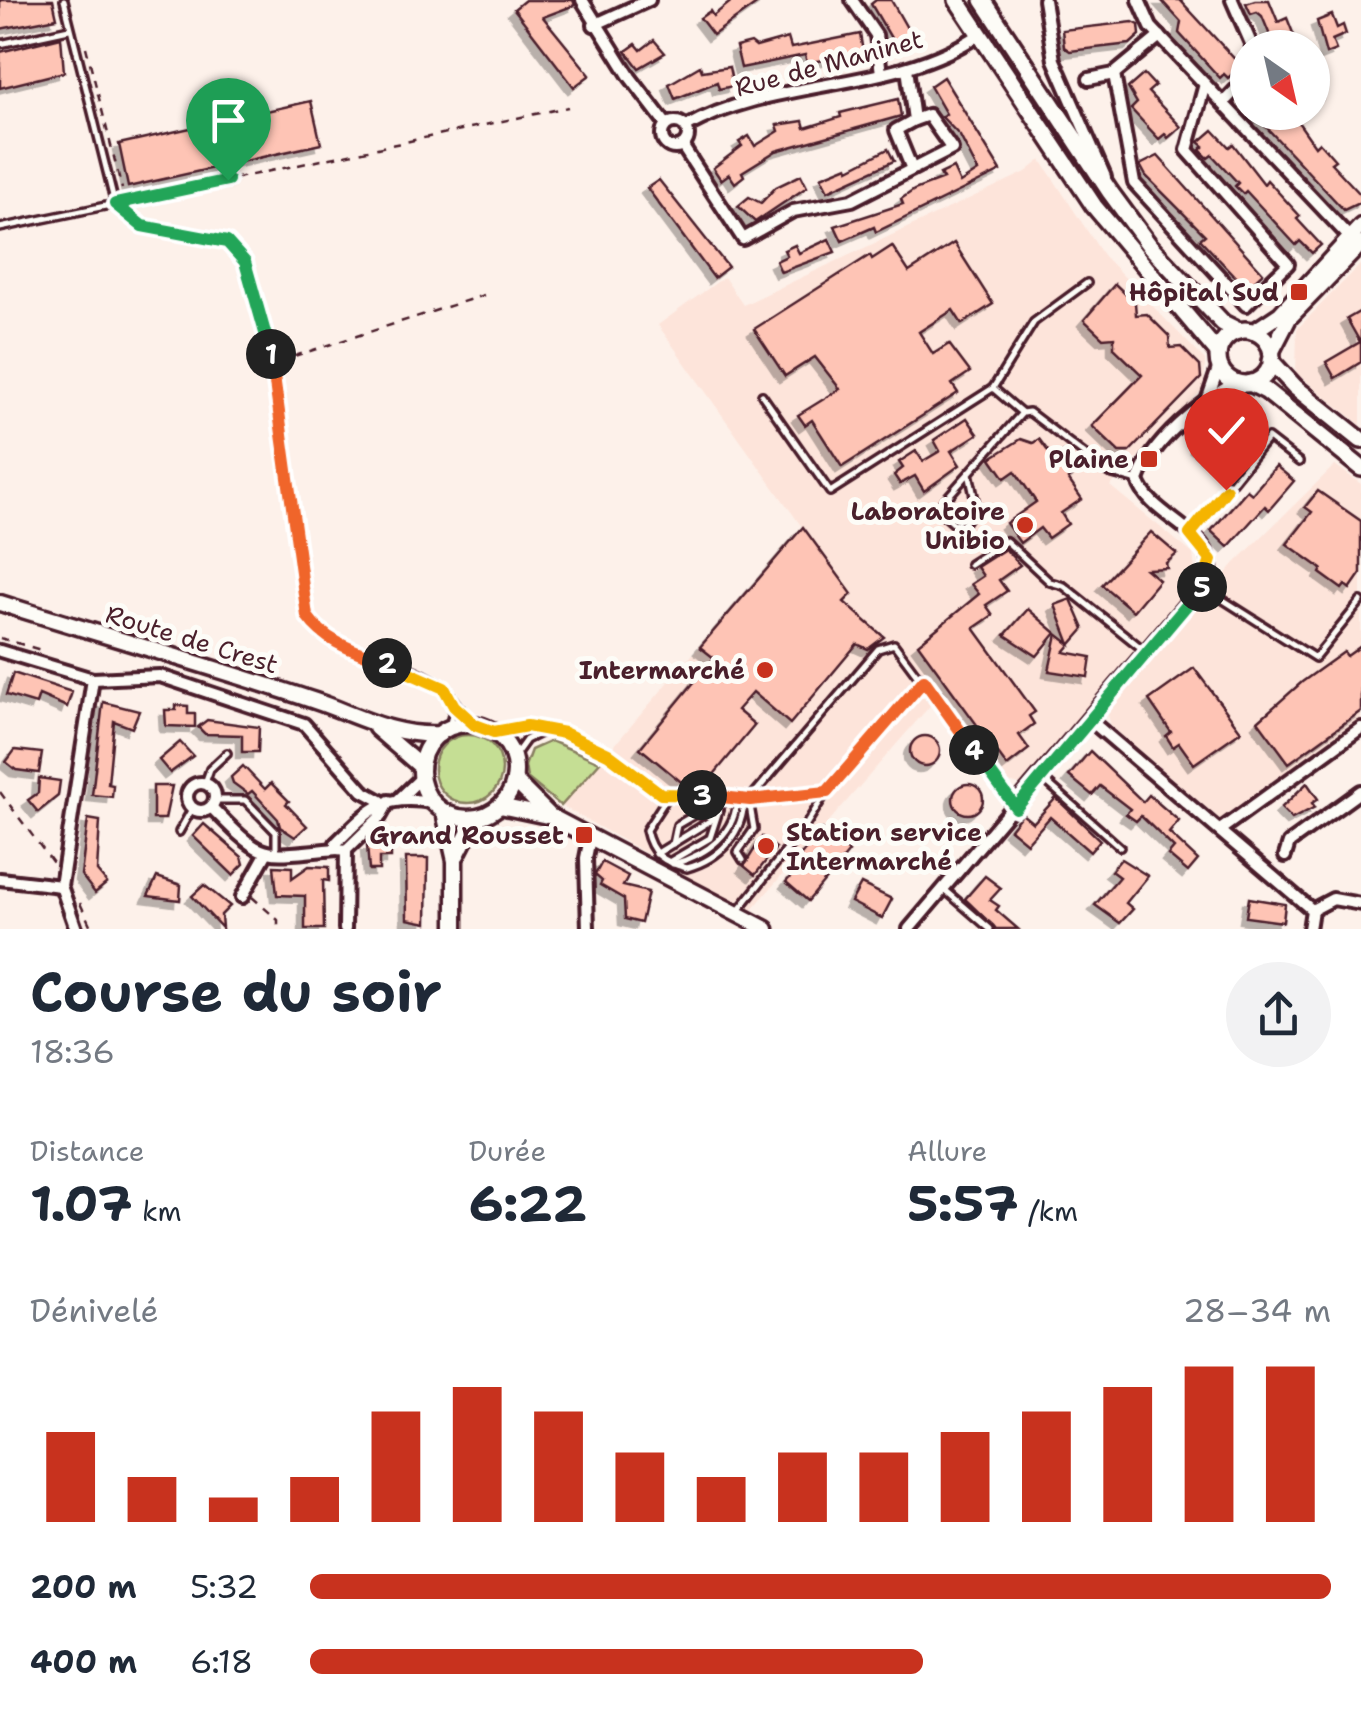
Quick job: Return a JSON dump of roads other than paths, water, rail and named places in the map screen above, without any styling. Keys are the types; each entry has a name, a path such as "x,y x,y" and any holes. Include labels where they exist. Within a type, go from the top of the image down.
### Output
{"main road":[{"path":"956,0 1094,206 1219,359 1243,383 1266,391 1361,468"},
{"path":"983,0 1110,192 1176,276 1224,324 1262,336 1271,357 1295,387 1361,440"},
{"path":"1243,383 1264,376 1290,318 1356,243 1361,226"},
{"path":"1219,359 1229,335 1280,314 1356,243"},
{"name":"Route de Crest","path":"0,603 318,701 370,723"},
{"path":"370,723 411,734 475,725 494,732 513,758 514,780 500,806 476,818 455,861"},
{"path":"370,723 421,772 438,807 455,861 455,929"},
{"path":"421,772 424,754 445,731"},
{"path":"514,780 552,817 766,929"},
{"path":"500,806 552,817"},
{"path":"438,807 476,818"}],"street":[{"path":"582,0 594,25 666,124"},
{"path":"594,25 649,0"},
{"path":"852,0 876,35 881,73"},
{"path":"1044,0 1054,60 1110,192"},
{"path":"1139,0 1160,36 1356,243"},
{"path":"1232,0 1245,30"},
{"name":"Rue de Maninet","path":"686,127 789,91 908,68 980,34"},
{"path":"1089,80 1114,74 1160,36"},
{"path":"908,68 914,120"},
{"path":"1114,74 1134,183 1246,305 1288,264 1187,150 1204,84"},
{"path":"1223,103 1230,96"},
{"path":"683,147 743,239 793,210 852,200 952,149 928,115 896,130 912,169"},
{"path":"677,121 686,127 688,138 683,147 672,149 663,144 660,133 666,124 677,121"},
{"path":"1208,399 1219,359"},
{"path":"910,929 1203,586 1211,560 1190,534 1152,503 1138,480 1149,458 1208,399 1243,383"},
{"path":"0,651 93,679 160,676 304,724 338,766 390,800 438,807"},
{"path":"76,929 62,881 93,679"},
{"path":"1091,720 1312,910"},
{"path":"1220,830 1361,728"},
{"path":"346,929 342,849 336,842 421,772"},
{"path":"214,804 200,812 192,809 188,791 205,784 214,791 214,804 252,848 271,854 342,849"},
{"path":"1285,856 1290,843 1361,792"},
{"path":"588,929 586,858 590,838"},
{"path":"243,894 271,854"},
{"path":"0,878 62,881"},
{"path":"1312,910 1333,898 1361,904"},
{"path":"1309,929 1312,910"}],"lane":[{"path":"64,0 115,204 142,226 227,242 245,262 273,363 307,616 318,632 336,644 444,688 454,706 475,725"},
{"path":"0,44 69,29"},
{"path":"0,228 115,204"},
{"path":"762,394 830,492 993,388 1034,322 1086,282"},
{"path":"993,388 1022,413 1035,413 1109,472 1138,480"},
{"path":"969,473 976,505 960,529 938,509 969,473 1022,413"},
{"path":"1190,534 1268,438 1299,462"},
{"path":"970,564 1006,541 1050,582 1064,586 1147,653"},
{"path":"1203,586 1315,658 1359,603"},
{"path":"670,863 724,836 744,798 878,649 894,644 1016,808"},
{"path":"736,913 827,792 924,680"},
{"path":"445,731 454,706"},
{"path":"494,732 527,726 593,744 668,796 744,798 827,792"},
{"path":"513,758 526,740 549,730"},
{"path":"205,784 210,768 227,753"},
{"path":"1041,777 1120,847"},
{"path":"670,863 710,838 724,795"},
{"path":"668,796 646,830 656,854 670,863"},
{"path":"744,798 756,844 746,841"},
{"path":"214,804 245,800 276,832 271,854"},
{"path":"179,832 192,809"},
{"path":"673,844 676,825 696,814 716,818"},
{"path":"656,854 716,818"},
{"path":"746,857 741,848 752,834"},
{"path":"773,852 780,858"},
{"path":"768,859 775,865"},
{"path":"760,868 767,874"},
{"path":"945,890 990,929"}],"place":[{"name":"Hôpital Sud","path":"1299,292"},
{"name":"Plaine","path":"1149,459"},
{"name":"Laboratoire Unibio","path":"1025,525"},
{"name":"Intermarché","path":"765,670"},
{"name":"Grand Rousset","path":"584,835"},
{"name":"Station service Intermarché","path":"766,846"}]}
